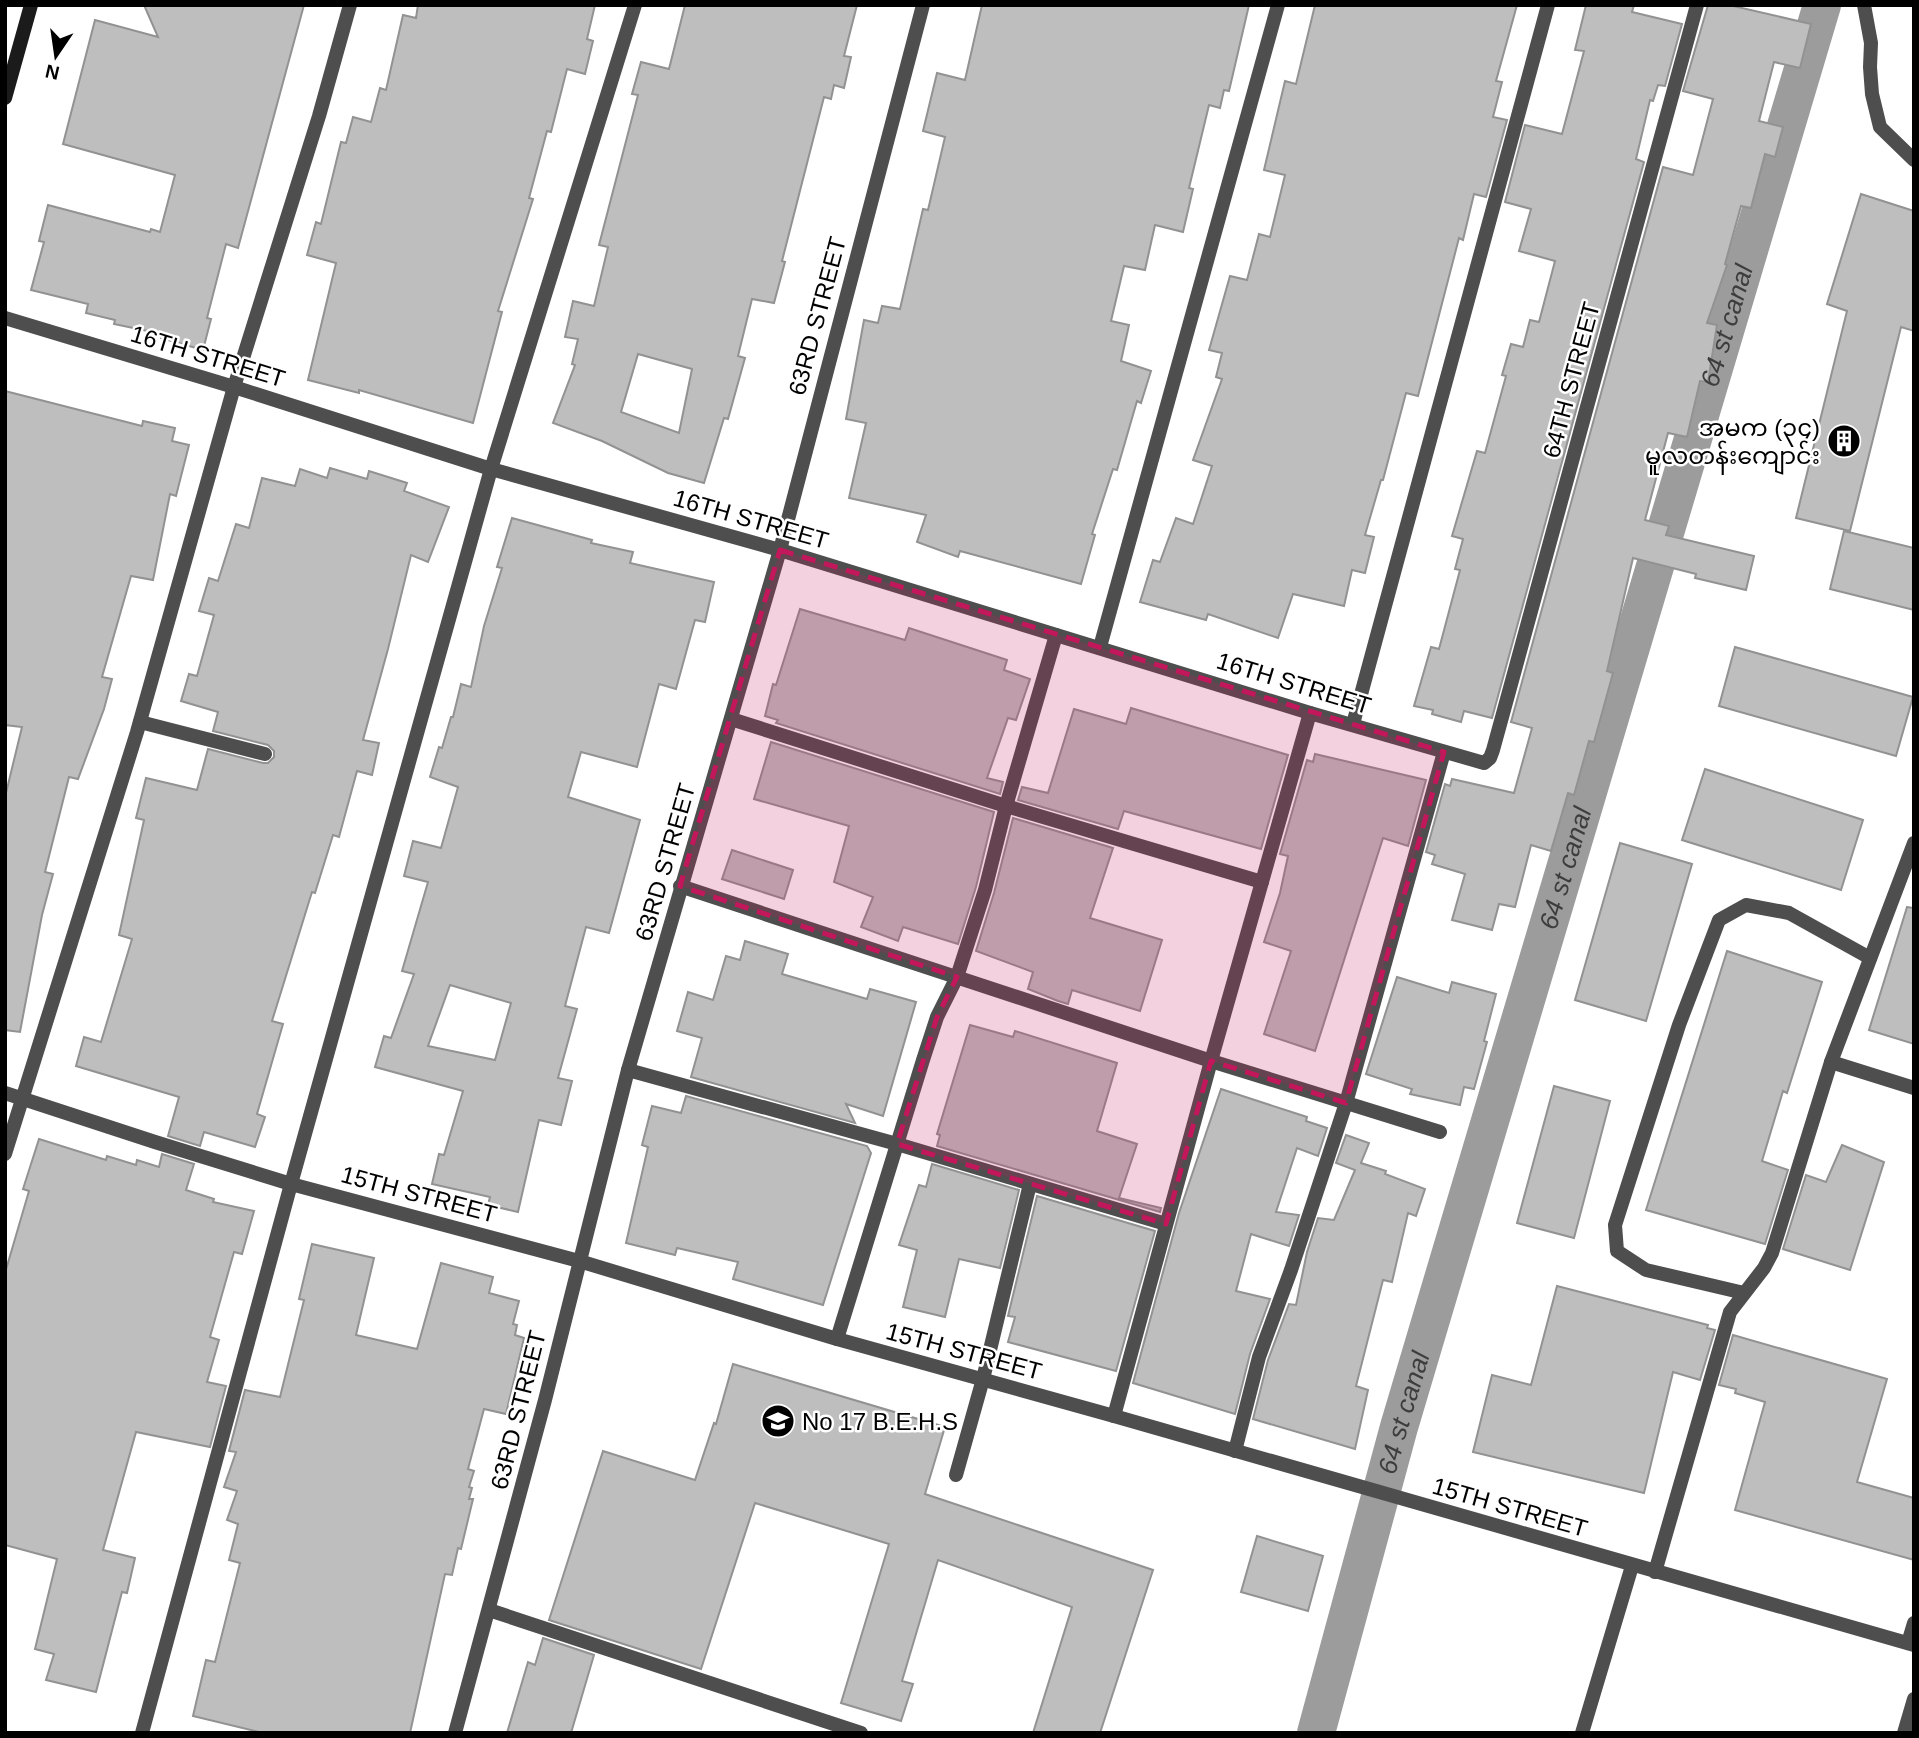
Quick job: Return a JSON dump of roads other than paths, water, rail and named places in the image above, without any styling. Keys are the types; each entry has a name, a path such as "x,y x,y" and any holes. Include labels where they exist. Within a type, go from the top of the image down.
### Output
{"main road":[{"path":"5,98 31,5"}],"street":[{"path":"5,1154 140,722 234,387 319,116 350,5"},
{"path":"142,1733 291,1184 491,468 635,5"},
{"name":"63RD STREET","path":"455,1733 545,1400 628,1070 780,550 923,5"},
{"path":"1100,647 1278,5"},
{"path":"1353,724 1548,5"},
{"name":"64TH STREET","path":"1484,763 1493,750 1697,5"},
{"path":"1864,5 1871,43 1872,94 1880,127 1914,160"},
{"name":"16TH STREET","path":"5,318 491,468 780,550 1310,713 1484,763"},
{"path":"837,1339 937,1017 957,978 985,890 1006,806 1056,635"},
{"path":"1114,1416 1310,713"},
{"path":"731,719 1006,806 1262,882"},
{"path":"140,722 265,754"},
{"path":"1235,1451 1259,1357 1346,1103 1444,752"},
{"path":"1655,1572 1727,1318 1772,1253 1831,1062 1914,843"},
{"path":"680,886 1211,1061 1440,1132"},
{"path":"1744,1293 1646,1270 1617,1251 1615,1225 1683,1013 1719,920 1746,905 1789,913 1870,958"},
{"path":"1831,1062 1914,1088"},
{"path":"628,1070 897,1144 1166,1224"},
{"name":"15TH STREET","path":"5,1093 155,1143 291,1184 579,1261 837,1339 1911,1644"},
{"path":"956,1475 983,1380 1030,1184"},
{"path":"1582,1733 1632,1566"},
{"path":"489,1610 861,1733"},
{"path":"1911,1644 1914,1623"},
{"path":"1904,1733 1914,1699"}],"waterway":[{"name":"64 st canal","path":"1316,1733 1399,1427 1822,5"}],"place":[{"name":"အမက (၃၄) မူလတန်းကျောင်း","path":"1844,441"},
{"name":"No 17 B.E.H.S","path":"778,1421"}]}
